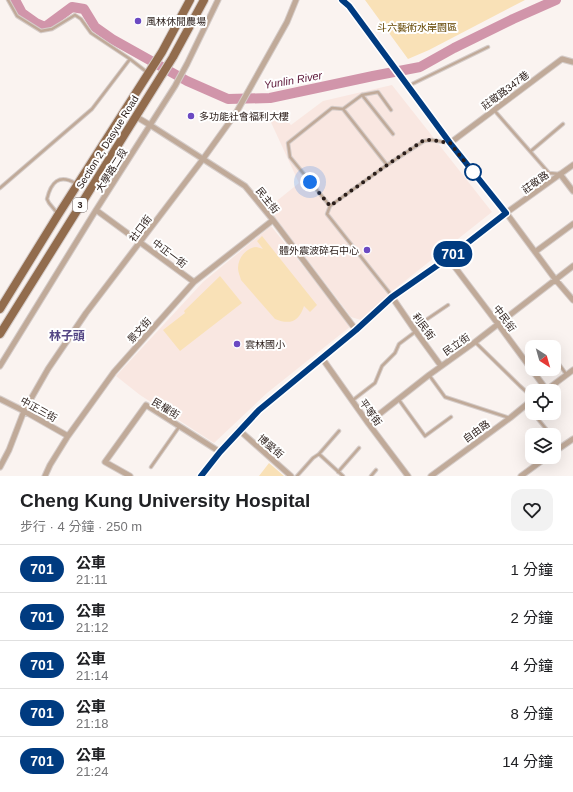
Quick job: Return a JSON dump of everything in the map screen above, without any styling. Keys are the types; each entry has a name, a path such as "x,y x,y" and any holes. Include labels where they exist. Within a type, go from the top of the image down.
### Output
{"main road":[{"name":"Section 2, Dasyue Road","path":"0,309 162,52 190,0"},
{"name":"Section 2, Dasyue Road","path":"0,334 173,57 204,0"},
{"path":"87,170 97,177"}],"street":[{"name":"大學路二段","path":"0,366 96,210 175,86 218,0"},
{"name":"社口街","path":"0,467 24,411 48,369 86,313 236,113 287,22 296,0"},
{"path":"342,0 349,6 450,143 506,213 555,280 573,299"},
{"name":"莊敬路347巷","path":"450,143 562,59 573,62"},
{"name":"民主街","path":"135,116 245,186 273,220 356,330"},
{"name":"莊敬路","path":"201,476 239,430 259,410 356,330 392,297 448,258 506,213 573,165"},
{"path":"560,174 573,191"},
{"name":"中正一街","path":"96,210 194,282"},
{"name":"景文街","path":"45,476 68,436 114,372 194,282 273,220"},
{"path":"535,252 573,224"},
{"name":"中民街","path":"448,258 541,384"},
{"name":"民立街","path":"368,423 441,366 476,342 573,266"},
{"name":"利民街","path":"392,297 441,366"},
{"name":"平等街","path":"322,358 408,476"},
{"path":"553,384 573,370"},
{"name":"中正三街","path":"0,399 68,436"},
{"name":"民權街","path":"130,476 105,462 146,405 220,452"},
{"name":"自由路","path":"431,476 525,407"},
{"name":"博愛街","path":"239,430 291,476"},
{"path":"561,447 573,439"},
{"path":"523,475 538,464"}],"lane":[{"path":"8,0 17,16 41,31 52,29 75,15 81,19 91,33 149,72"},
{"path":"408,86 488,47"},
{"path":"0,188 92,109 130,59"},
{"path":"330,206 290,157 288,143 332,108 343,109 362,95 378,92 391,110"},
{"path":"362,95 393,134"},
{"path":"343,109 387,165"},
{"path":"494,110 549,172 560,174"},
{"path":"531,151 563,124"},
{"path":"392,297 327,214 330,206 424,140 450,143"},
{"path":"58,215 47,199 52,186 60,179 68,179 78,184"},
{"path":"352,401 375,383 382,366 395,353 399,344 448,305"},
{"path":"476,342 525,391"},
{"path":"561,366 567,374"},
{"path":"429,375 445,397 510,418"},
{"path":"399,399 425,436 451,417"},
{"path":"539,420 546,428"},
{"path":"151,467 179,426"},
{"path":"297,476 312,458 319,454 339,431"},
{"path":"338,472 359,448"},
{"path":"319,454 343,476"},
{"path":"371,476 376,470"}],"shaded area":[{"path":"392,85 492,212 391,292 361,320 351,317 268,208 299,183 269,118 279,111 291,125 323,101"},
{"name":"雲林國小","path":"271,226 351,326 267,393 214,443 140,395 116,376 203,282"}],"green space":[{"name":"斗六藝術水岸園區","path":"365,0 525,0 429,50 408,59"},
{"path":"262,236 317,305 310,312 304,306 297,319 293,321 285,322 275,319 241,280 238,270 239,261 243,254 249,249 256,247 263,249 257,241"},
{"path":"220,276 242,303 180,351 163,330 185,313 184,311"},
{"path":"269,463 284,476 259,476"}],"waterway":[{"name":"Yunlin River","path":"15,0 22,13 36,23 45,27 72,7 84,9 95,27 112,39 187,81 228,99 270,98 420,67 454,48 556,0"}],"bus line":[{"name":"701","path":"201,476 239,430 259,410 356,330 392,297 448,258 506,213 450,143 349,6 342,0"}],"place":[{"name":"風林休閒農場","path":"138,21"},
{"name":"多功能社會福利大樓","path":"191,116"},
{"name":"體外震波碎石中心","path":"367,250"},
{"name":"雲林國小","path":"237,344"}],"district":[{"name":"林子頭","path":"67,336"}],"route":[{"path":"310,182 330,206 424,140 450,143 473,172"}]}
